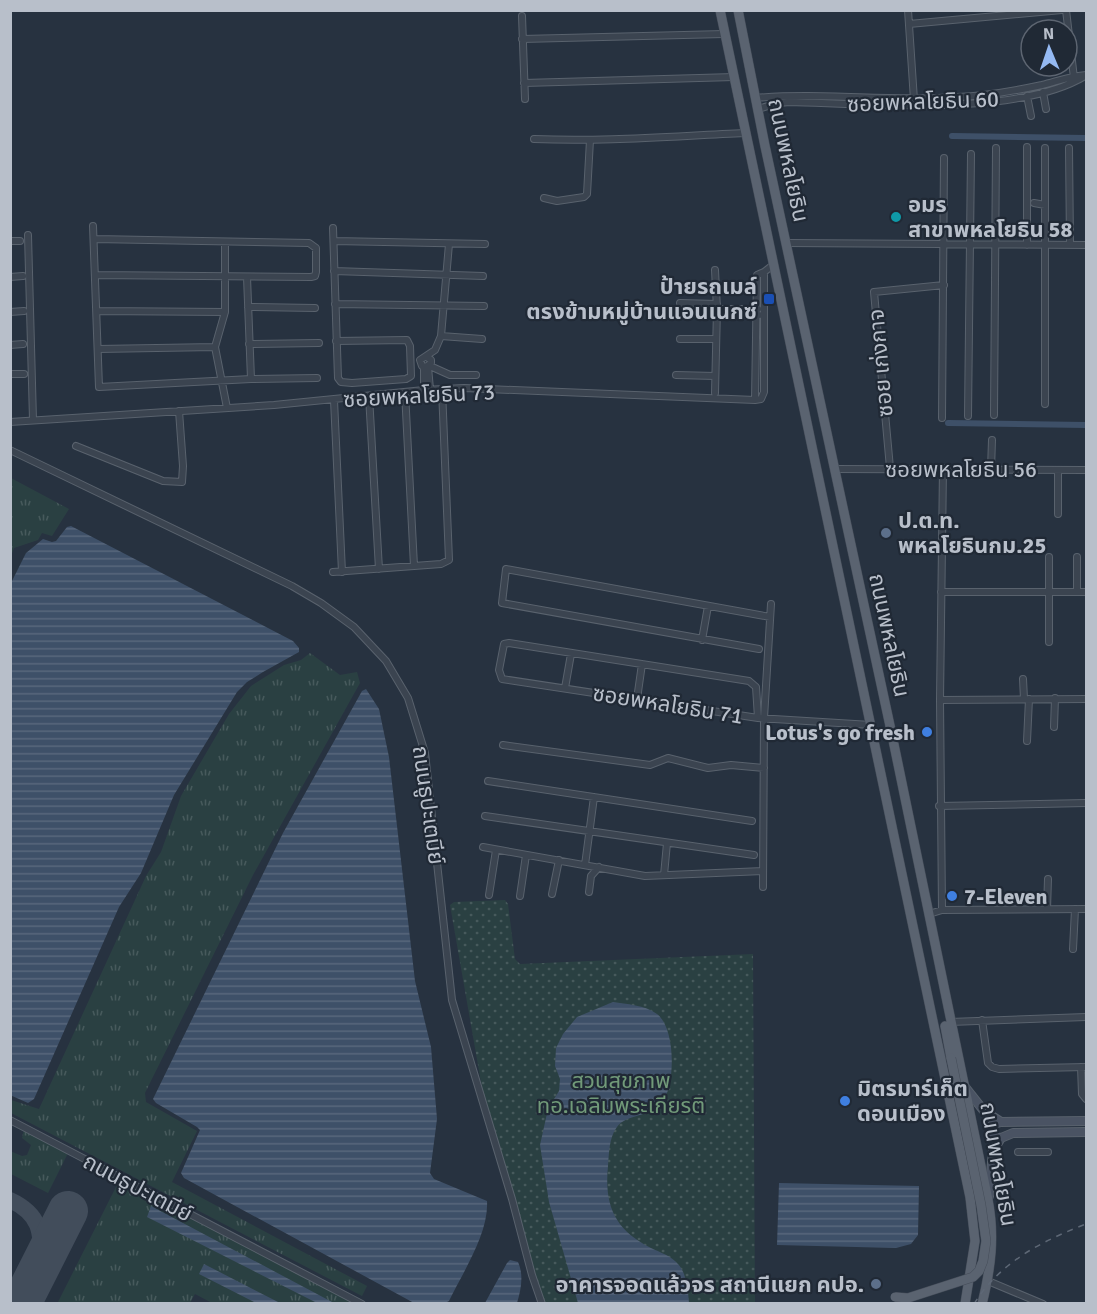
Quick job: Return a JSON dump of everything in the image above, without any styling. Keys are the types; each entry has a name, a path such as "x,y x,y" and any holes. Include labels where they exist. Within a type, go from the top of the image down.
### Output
{"main road":[{"name":"ถนนพหลโยธิน","path":"720,10 972,1211 973,1257 965,1304"},
{"name":"ถนนพหลโยธิน","path":"738,10 988,1200 993,1244 982,1304"},
{"path":"813,455 823,457 831,449"},
{"path":"911,915 929,914"},
{"path":"895,1297 908,1298 972,1277 979,1270 986,1251 981,1204 945,1024 945,993"},
{"path":"965,1086 984,1111 1001,1122"},
{"path":"1086,1121 1001,1122 993,1124 990,1131 993,1137 1001,1138 1013,1133 1086,1132"},
{"path":"988,1200 993,1151 1001,1138"}],"street":[{"path":"908,10 914,101"},
{"path":"909,24 1064,10 1074,79"},
{"path":"522,16 525,99"},
{"path":"522,39 724,34"},
{"name":"ซอยพหลโยธิน 60","path":"758,109 790,102 976,103 1043,92 1086,75"},
{"path":"524,83 734,77"},
{"name":"ซอยพหลโยธิน 60","path":"914,101 998,93 1074,79"},
{"path":"1043,92 1046,110"},
{"name":"ซอยพหลโยธิน 60","path":"756,98 787,95 900,101"},
{"path":"1027,96 1031,116"},
{"path":"534,139 556,141 745,133"},
{"path":"544,198 556,201 584,197 587,194 590,140"},
{"path":"1027,147 1027,245"},
{"path":"994,415 996,148"},
{"path":"1045,148 1045,404"},
{"path":"1069,148 1070,245"},
{"path":"968,416 971,154"},
{"path":"942,418 944,158"},
{"path":"1034,203 1045,205"},
{"path":"93,226 99,387 317,378"},
{"path":"333,228 334,242 334,271 335,303 336,341 337,374 341,382 406,379 411,376 410,346 407,340 336,341"},
{"path":"28,235 33,420"},
{"path":"95,239 309,243 316,248 316,272 315,276 311,277 96,275"},
{"path":"10,241 20,241"},
{"path":"225,242 225,312 215,347 227,408"},
{"path":"334,242 485,244"},
{"path":"786,243 1086,245"},
{"path":"427,390 426,363 441,336 448,244"},
{"path":"764,272 764,392 761,399 755,400 757,275 773,265"},
{"path":"715,270 717,309 715,393"},
{"path":"334,271 483,276"},
{"path":"10,277 23,276"},
{"path":"247,277 251,379"},
{"name":"ซอย เก่งกาจ","path":"890,468 873,292 944,285"},
{"path":"335,303 484,306"},
{"path":"680,303 717,309 765,312"},
{"path":"248,307 315,308"},
{"path":"10,312 24,311"},
{"path":"97,311 225,312"},
{"path":"441,336 482,339"},
{"path":"680,339 716,339"},
{"path":"249,344 319,343"},
{"path":"10,345 23,344"},
{"path":"99,349 215,347"},
{"path":"411,363 426,363 450,375 476,375"},
{"path":"10,374 24,374"},
{"path":"676,375 715,376"},
{"name":"ซอยพหลโยธิน 73","path":"10,422 334,400 464,388 755,400"},
{"path":"333,572 441,564 450,560 442,389"},
{"path":"405,392 414,566"},
{"path":"369,396 379,569"},
{"path":"334,400 342,572"},
{"path":"76,446 162,481 182,482 179,411"},
{"path":"991,469 992,440"},
{"name":"ถนนธูปะเตมีย์","path":"10,450 292,586 321,603 354,627 386,661 408,698 425,753 452,1000 542,1304"},
{"path":"942,910 939,806 943,468"},
{"name":"ซอยพหลโยธิน 56","path":"835,469 1086,470"},
{"path":"1058,470 1058,514"},
{"path":"1077,556 1077,592"},
{"path":"1049,642 1050,557"},
{"path":"759,650 502,603 506,568 770,617"},
{"path":"941,592 1086,592"},
{"path":"761,718 771,604"},
{"path":"702,640 708,606"},
{"name":"ซอยพหลโยธิน 71","path":"571,654 505,644 499,670 502,678 761,718 871,725"},
{"path":"565,688 571,654 753,682 756,687 761,718 764,768 763,887"},
{"path":"637,699 642,664"},
{"path":"1023,679 1027,741"},
{"path":"1054,698 1054,727"},
{"path":"940,700 1086,699"},
{"path":"503,745 650,765 668,758 708,768 731,765 764,768"},
{"path":"488,781 752,821"},
{"path":"585,865 594,797"},
{"path":"939,806 1086,803"},
{"path":"485,816 754,855"},
{"path":"664,875 667,843"},
{"path":"483,847 645,876 763,871"},
{"path":"489,895 496,850"},
{"path":"520,896 526,855"},
{"path":"552,894 559,860"},
{"path":"589,892 591,876 599,867"},
{"path":"1047,909 1048,879"},
{"path":"1072,949 1075,909"},
{"path":"929,914 942,910 1086,909"},
{"path":"950,1022 1086,1017"},
{"path":"982,1020 988,1063 992,1067 999,1069 1084,1067 1082,1094 1086,1099"},
{"name":"ถนนธูปะเตมีย์","path":"10,1120 362,1304"},
{"path":"1018,1152 1048,1152"},
{"path":"988,1281 1043,1304"}],"green space":[{"path":"11,478 69,509 52,536 42,533 38,540 14,548 11,556"},
{"path":"310,653 340,675 357,672 360,683 253,875 145,1093 146,1102 197,1131 172,1182 367,1286 362,1296 11,1113 11,1100 39,1109 146,876 161,852 181,796 229,714 251,686 284,665 301,660"},
{"name":"สวนสุขภาพ ทอ.เฉลิมพระเกียรติ","path":"505,900 508,904 515,959 520,964 753,954 755,1303 543,1303 501,1163 482,1088 450,905 454,902"},
{"path":"24,1129 68,1153 48,1193 11,1174 10,1151 22,1156 27,1155 31,1145 22,1138"},
{"path":"120,1179 350,1299 348,1304 214,1304 195,1294 190,1303 57,1304"}],"water":[{"path":"71,526 293,641 299,648 299,652 247,682 237,692 174,795 141,873 119,907 34,1099 28,1103 10,1095 11,583 26,553 43,539 56,541 67,527"},
{"path":"366,689 379,709 389,757 415,981 431,1047 437,1119 430,1173 434,1179 487,1201 487,1213 480,1239 449,1301 445,1303 414,1303 184,1178 181,1173 200,1130 153,1099 283,833 362,691"},
{"path":"613,1002 641,1007 657,1014 668,1032 672,1058 669,1085 661,1104 651,1111 621,1123 612,1136 607,1180 610,1205 614,1215 629,1233 651,1248 669,1256 678,1264 685,1278 689,1303 578,1303 549,1202 540,1145 548,1109 559,1091 560,1079 555,1066 556,1048 563,1034 577,1017"},
{"path":"779,1183 919,1186 918,1235 911,1244 896,1248 777,1245"},
{"path":"151,1206 334,1303 317,1303 147,1217"},
{"path":"510,1260 518,1262 521,1272 521,1288 517,1303 485,1303 507,1263"},
{"path":"204,1264 280,1303 256,1303 199,1274"}],"waterway":[{"path":"952,136 1086,138"},
{"path":"948,423 1086,425"}],"taxiway":[{"path":"10,1200 28,1212 38,1226 41,1265"}],"runway":[{"path":"21,1304 68,1211"}],"railway":[{"path":"974,1304 984,1289 1009,1265 1038,1246 1086,1224"}],"place":[{"name":"อมร สาขาพหลโยธิน 58","path":"896,217"},
{"name":"ป้ายรถเมล์ ตรงข้ามหมู่บ้านแอนเนกซ์","path":"769,299"},
{"name":"ป.ต.ท. พหลโยธินกม.25","path":"886,533"},
{"name":"Lotus's go fresh","path":"927,732"},
{"name":"7-Eleven","path":"952,896"},
{"name":"มิตรมาร์เก็ต ดอนเมือง","path":"845,1101"},
{"name":"อาคารจอดแล้วจร สถานีแยก คปอ.","path":"876,1284"}]}
